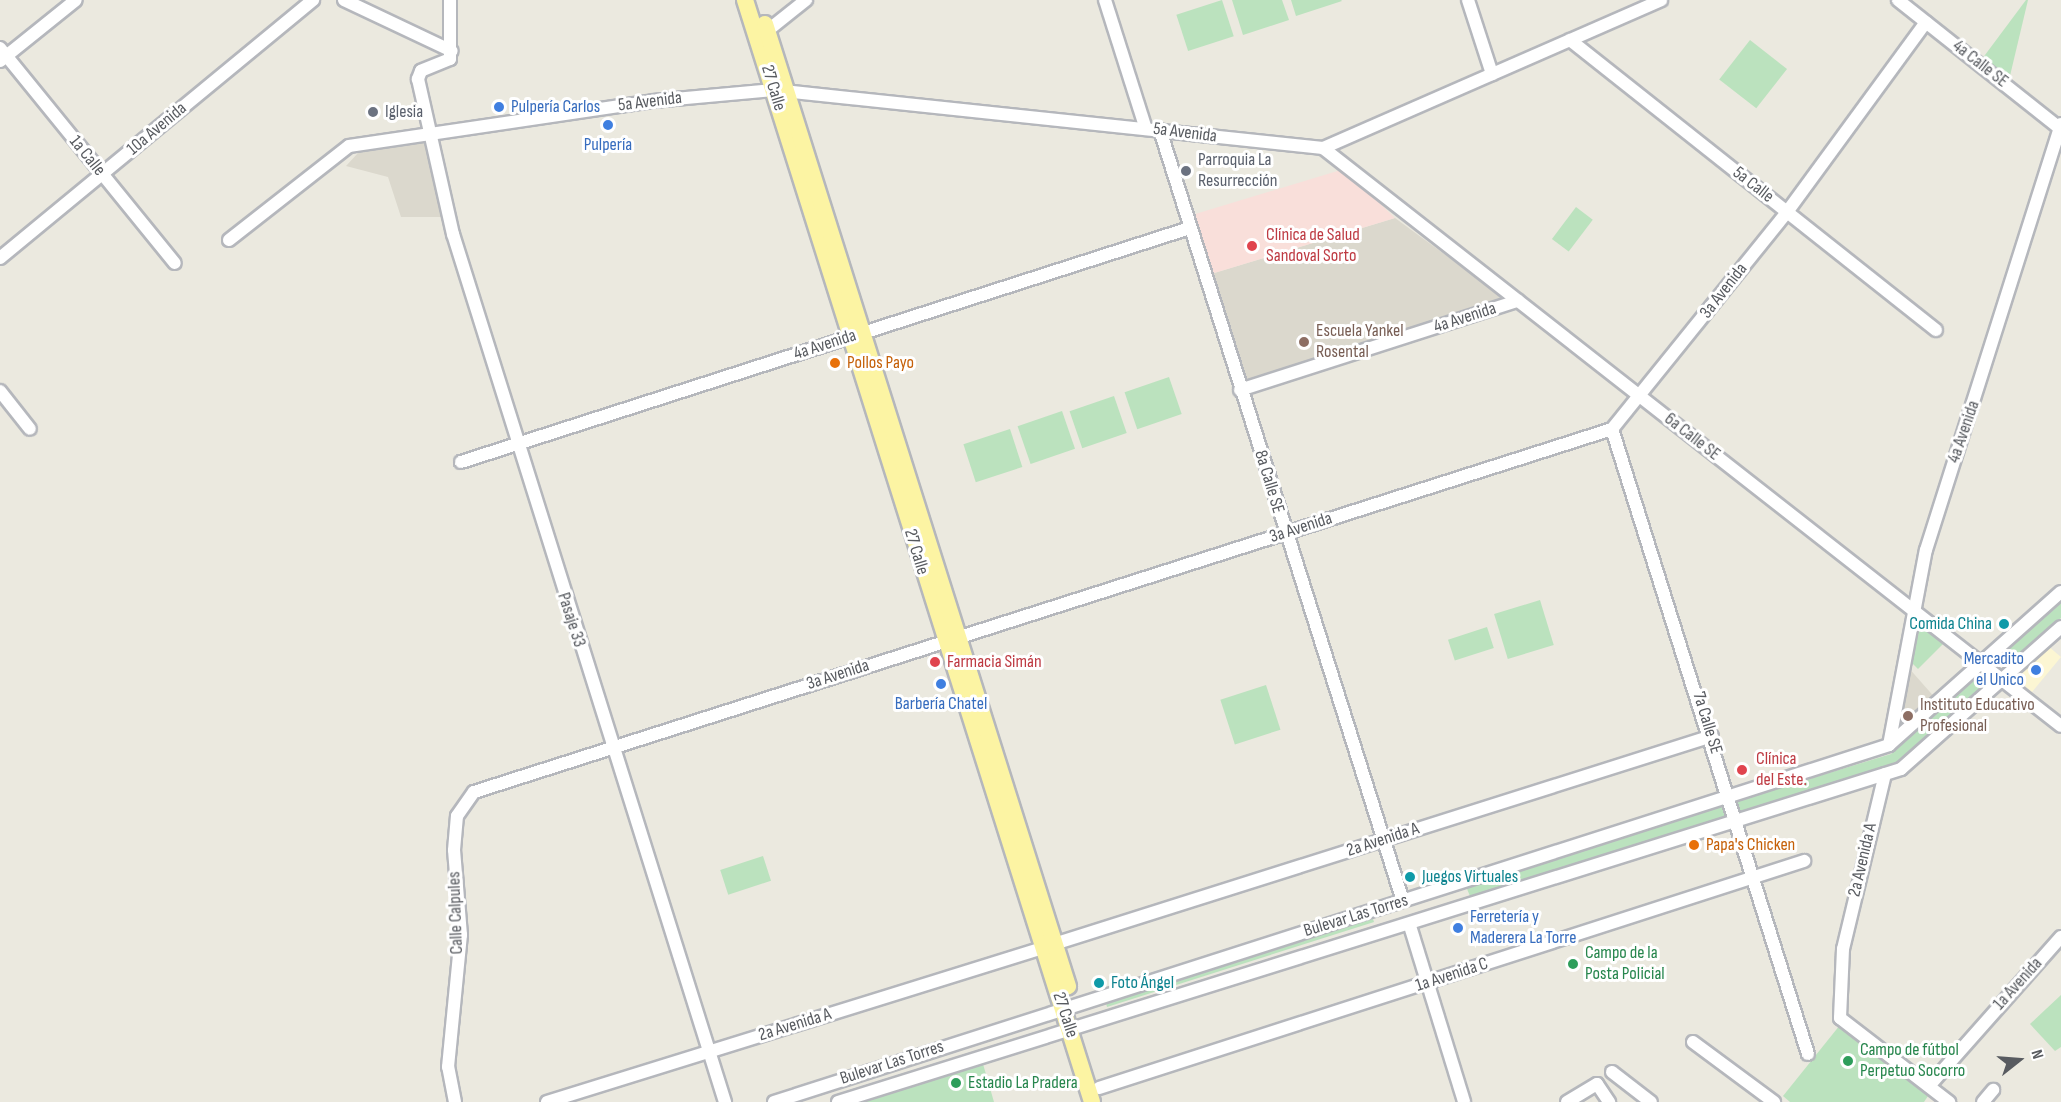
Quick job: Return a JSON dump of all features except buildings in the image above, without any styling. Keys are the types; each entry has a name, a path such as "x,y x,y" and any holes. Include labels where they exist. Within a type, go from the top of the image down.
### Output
{"main road":[{"name":"27 Calle","path":"746,0 781,90"},
{"name":"27 Calle","path":"757,0 781,90 856,335 1068,1006 1080,1025 1098,1097"}],"street":[{"path":"2,55 76,0"},
{"name":"10a Avenida","path":"0,258 313,0"},
{"path":"344,0 452,51 450,0"},
{"path":"767,31 806,0"},
{"path":"1105,0 1146,129"},
{"path":"1468,0 1492,74"},
{"name":"5a Avenida","path":"229,240 349,146 653,101 781,90 1323,148 1661,0"},
{"name":"4a Calle SE","path":"1898,0 2061,127"},
{"name":"3a Avenida","path":"500,782 1612,429 1787,212 1926,22"},
{"name":"5a Calle","path":"1570,40 1936,330"},
{"name":"Pasaje 33","path":"452,51 447,62 428,67 418,79 429,134 515,445 725,1102"},
{"name":"1a Calle","path":"2,55 175,263"},
{"name":"4a Avenida","path":"1889,745 1913,608 1926,550 2061,127"},
{"name":"8a Calle SE","path":"1160,130 1284,533 1402,901"},
{"name":"6a Calle SE","path":"1323,148 2061,726"},
{"name":"4a Avenida","path":"461,462 1190,228"},
{"name":"4a Avenida","path":"1240,390 1518,301"},
{"path":"0,392 30,429"},
{"name":"7a Calle SE","path":"1612,429 1712,736 1808,1053"},
{"name":"Bulevar Las Torres","path":"774,1102 1889,745 2061,591"},
{"name":"Bulevar Las Torres","path":"838,1102 1080,1025 1410,926 1885,774 1911,762 2061,627"},
{"name":"2a Avenida A","path":"547,1102 1712,736"},
{"name":"2a Avenida A","path":"1885,774 1843,949 1839,1018 1929,1086"},
{"name":"Calle Calpules","path":"455,1102 448,1067 461,935 457,816 467,797 500,782"},
{"name":"1a Avenida C","path":"1098,1097 1427,982 1804,861"},
{"path":"1410,926 1464,1102"},
{"name":"1a Avenida","path":"1929,1086 2061,938"},
{"path":"1693,1042 1774,1102"},
{"path":"1612,1072 1652,1102"},
{"path":"1567,1102 1597,1084 1610,1102"},
{"path":"1929,1086 1941,1100"},
{"path":"1983,1102 1993,1090"}],"shaded area":[{"path":"430,142 446,217 401,217 388,177 346,166 358,153"},
{"name":"Clínica de Salud Sandoval Sorto","path":"1344,169 1395,218 1211,274 1192,215"},
{"name":"Escuela Yankel Rosental","path":"1395,218 1507,300 1245,384 1211,274"},
{"name":"Mercadito el Unico","path":"2048,646 2061,657 2032,692 2015,677"},
{"name":"Instituto Educativo Profesional","path":"1907,666 1937,700 1899,735 1893,732"}],"green space":[{"path":"1222,0 1234,36 1188,51 1176,15"},
{"path":"1232,0 1282,0 1289,20 1243,35"},
{"path":"1291,0 1341,0 1342,1 1296,16"},
{"path":"2028,0 2009,80 1982,59"},
{"path":"1750,40 1787,69 1756,108 1719,79"},
{"path":"1576,207 1593,220 1569,252 1552,239"},
{"path":"1169,377 1182,414 1137,429 1125,392"},
{"path":"1114,396 1127,433 1082,448 1070,411"},
{"path":"1062,411 1075,449 1031,464 1018,426"},
{"path":"1010,429 1022,467 976,482 963,444"},
{"path":"2061,599 2061,618 2012,664 2001,655"},
{"path":"1540,600 1554,645 1508,659 1494,614"},
{"path":"1920,626 1944,643 1918,669 1912,663"},
{"path":"1487,627 1494,648 1455,661 1448,640"},
{"path":"1976,676 1989,690 1900,763 1472,901 1465,884 1891,754"},
{"path":"1266,685 1281,730 1235,745 1220,700"},
{"path":"763,856 771,881 728,895 720,870"},
{"path":"1373,919 1374,922 1107,1007 1106,1003"},
{"path":"2061,995 2061,1047 2055,1051 2030,1024"},
{"name":"Campo de fútbol Perpetuo Socorro","path":"1840,1025 1928,1096 1924,1102 1790,1102 1783,1096"},
{"name":"Estadio La Pradera","path":"983,1064 994,1102 863,1102"}],"place":[{"name":"Pulpería Carlos","path":"499,107"},
{"name":"Iglesia","path":"373,112"},
{"name":"Pulpería","path":"608,125"},
{"name":"Parroquia La Resurrección","path":"1186,171"},
{"name":"Clínica de Salud Sandoval Sorto","path":"1252,246"},
{"name":"Escuela Yankel Rosental","path":"1304,342"},
{"name":"Pollos Payo","path":"835,363"},
{"name":"Comida China","path":"2004,624"},
{"name":"Farmacia Simán","path":"935,662"},
{"name":"Mercadito el Unico","path":"2036,670"},
{"name":"Barbería Chatel","path":"941,684"},
{"name":"Instituto Educativo Profesional","path":"1908,716"},
{"name":"Clínica del Este.","path":"1742,770"},
{"name":"Papa's Chicken","path":"1694,845"},
{"name":"Juegos Virtuales","path":"1410,877"},
{"name":"Ferretería y Maderera La Torre","path":"1458,928"},
{"name":"Campo de la Posta Policial","path":"1573,964"},
{"name":"Foto Ángel","path":"1099,983"},
{"name":"Campo de fútbol Perpetuo Socorro","path":"1848,1061"},
{"name":"Estadio La Pradera","path":"956,1083"}]}
